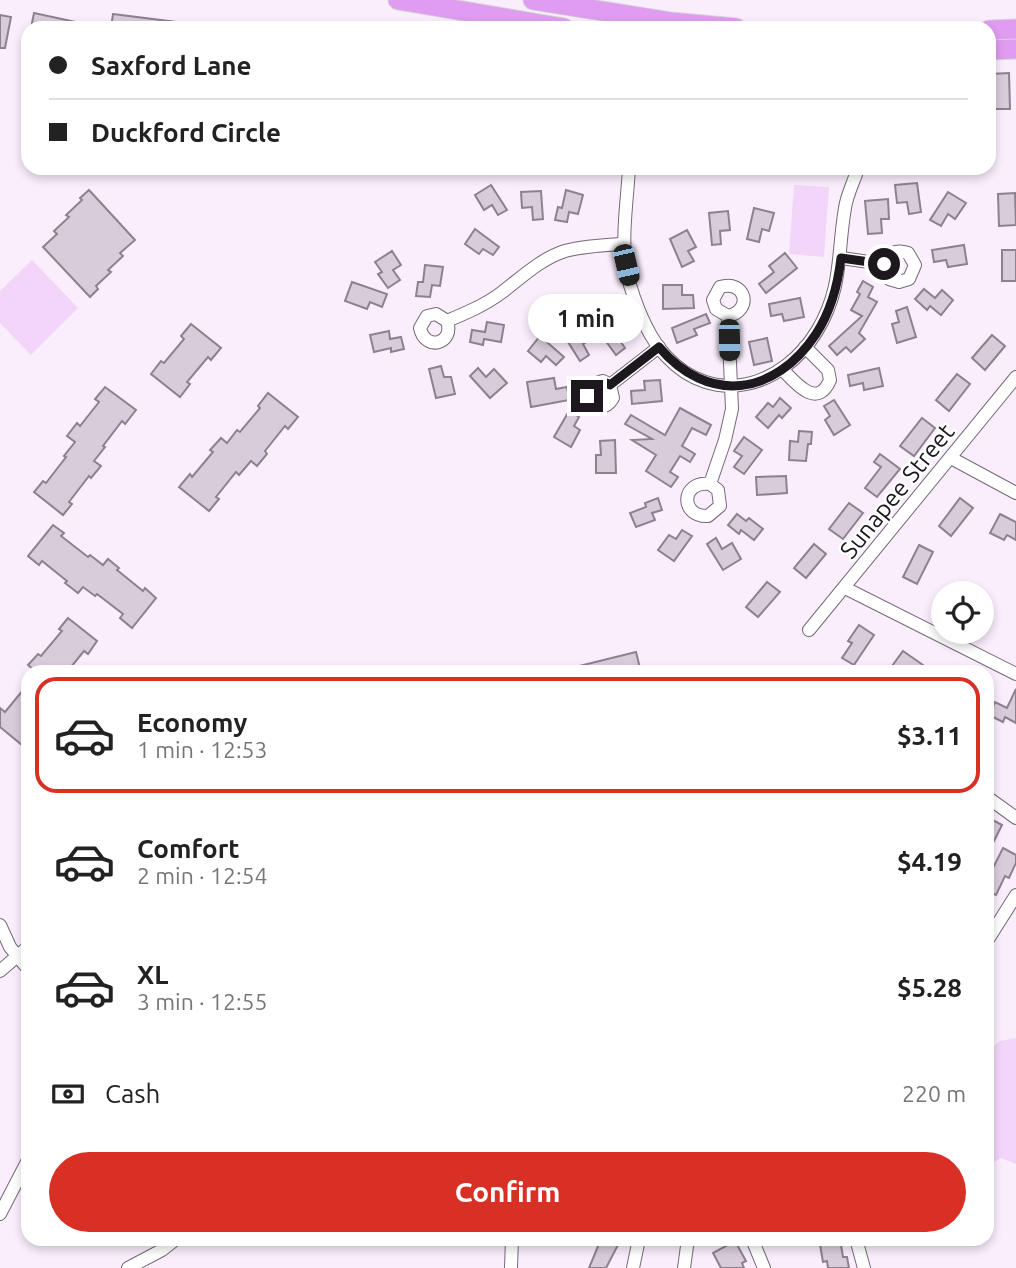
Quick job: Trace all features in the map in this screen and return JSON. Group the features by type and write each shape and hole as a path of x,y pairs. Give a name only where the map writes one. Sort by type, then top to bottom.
{"highway":[{"path":"398,0 522,21"},
{"path":"533,0 665,21"},
{"path":"996,30 1016,29"},
{"path":"996,49 1016,48"}],"street":[{"path":"629,175 624,244 630,285 659,347 677,367 687,373 730,388 758,382 782,369 816,334 830,306 838,278 846,199 855,175"},
{"path":"447,321 488,302 534,267 563,252 624,244"},
{"path":"841,258 884,264"},
{"path":"710,484 730,419 729,316"},
{"path":"610,385 659,347"},
{"path":"782,369 804,391 814,394 824,390 830,380 828,370 805,347"},
{"name":"Sunapee Street","path":"809,630 1016,377"},
{"path":"951,458 1016,493"},
{"path":"845,588 1016,674"},
{"path":"994,802 1016,818"},
{"path":"994,931 1016,895"},
{"path":"0,925 9,949 0,971"},
{"path":"0,1214 21,1174"},
{"path":"128,1268 167,1246"},
{"path":"511,1268 512,1246"},
{"path":"633,1268 638,1246"},
{"path":"684,1268 687,1246"},
{"path":"755,1246 764,1268"},
{"path":"858,1246 864,1268"}],"shaded area":[{"path":"794,185 829,187 824,257 789,254"},
{"path":"32,260 78,308 31,355 0,323 0,291"},
{"path":"1016,1038 1016,1164 1001,1158 994,1162 994,1046 1000,1041"}],"building":[{"path":"34,13 71,21 32,21"},
{"path":"113,14 168,21 112,21"},
{"path":"0,15 11,17 5,48 0,48"},
{"path":"1009,73 1010,109 996,109 996,74"},
{"path":"917,183 921,212 909,214 907,202 897,203 895,185"},
{"path":"491,185 507,210 498,215 492,205 484,210 475,195"},
{"path":"89,190 135,240 120,253 123,256 108,270 111,272 96,286 98,289 90,297 43,247 57,234 54,231 69,217 66,215"},
{"path":"566,190 583,195 578,214 569,212 567,222 555,220 558,207 562,208"},
{"path":"541,191 543,219 533,220 532,207 522,208 521,192"},
{"path":"948,192 966,203 955,219 948,214 941,226 930,220"},
{"path":"1015,193 1016,225 999,226 998,194"},
{"path":"888,199 889,219 881,219 882,233 868,234 865,201"},
{"path":"754,208 774,213 769,231 762,229 759,242 747,239"},
{"path":"728,211 730,230 720,231 721,244 712,245 709,213"},
{"path":"475,229 499,247 493,255 483,249 479,254 465,244"},
{"path":"687,230 696,247 688,251 694,261 682,267 670,239"},
{"path":"964,245 967,264 948,267 946,260 934,262 932,250"},
{"path":"1002,250 1016,250 1016,281 1002,281"},
{"path":"392,251 401,265 393,270 400,280 388,288 378,274 382,272 375,262"},
{"path":"785,253 797,268 766,293 759,284 774,272 769,266"},
{"path":"425,265 443,267 440,286 432,285 430,297 416,296 418,282 423,282"},
{"path":"863,281 873,287 868,297 877,302 859,333 865,339 851,352 846,347 837,355 829,346 862,316 851,310 860,294 857,292"},
{"path":"352,282 387,294 382,307 370,302 367,309 345,301"},
{"path":"663,285 682,285 682,295 693,295 694,308 663,309"},
{"path":"924,289 935,298 942,290 953,300 941,315 930,306 927,310 915,299"},
{"path":"800,298 804,317 784,321 782,314 771,316 769,304"},
{"path":"907,307 916,337 897,343 892,324 899,322 896,311"},
{"path":"706,314 710,323 694,329 697,335 677,343 672,328"},
{"path":"613,317 625,333 618,338 625,348 616,355 597,329"},
{"path":"487,322 504,325 501,342 484,339 483,345 470,342 472,330 485,332"},
{"path":"191,324 221,348 211,360 208,357 187,382 190,384 180,397 151,374 184,339 181,336"},
{"path":"580,324 590,340 583,344 589,355 580,361 563,334"},
{"path":"389,331 390,339 401,337 404,349 391,352 391,348 374,352 370,335"},
{"path":"992,335 1005,346 985,370 972,358"},
{"path":"540,336 564,357 556,365 546,356 541,362 528,351"},
{"path":"767,338 772,361 754,365 749,342"},
{"path":"441,366 444,377 451,377 455,394 436,398 429,369"},
{"path":"478,368 486,377 494,369 507,383 490,398 470,376"},
{"path":"879,368 883,386 864,390 863,383 850,386 848,375"},
{"path":"957,374 970,384 949,411 936,400"},
{"path":"554,378 556,389 567,387 569,400 531,407 527,382"},
{"path":"660,380 662,401 632,404 631,391 645,390 644,381"},
{"path":"105,387 136,410 125,424 122,421 103,446 105,447 94,461 101,466 91,478 89,476 69,502 72,504 63,515 34,492 43,481 46,483 66,457 64,456 75,442 67,436 77,423 80,426 99,402 95,399"},
{"path":"268,393 298,417 288,429 285,426 257,466 251,461 239,475 236,472 216,497 219,499 209,511 179,487 190,474 192,477 221,438 227,443 237,430 240,432 260,408 258,406"},
{"path":"780,398 791,408 782,418 779,415 768,428 756,417 768,403 773,407"},
{"path":"834,400 850,425 834,435 825,420 830,416 824,406"},
{"path":"680,408 711,425 706,435 692,428 682,446 695,454 690,462 680,456 670,472 678,477 671,487 646,471 656,455 632,440 652,439 625,424 631,415 665,435"},
{"path":"569,411 579,417 574,426 580,430 571,447 554,437"},
{"path":"922,418 935,428 914,456 900,446"},
{"path":"799,431 812,432 806,461 789,460 790,441 798,442"},
{"path":"744,437 762,450 744,474 734,467 742,456 734,451"},
{"path":"615,440 616,473 596,473 596,455 601,455 600,441"},
{"path":"880,454 900,469 877,497 865,488 881,467 874,462"},
{"path":"786,476 787,493 757,495 756,477"},
{"path":"658,498 662,510 652,513 655,520 636,527 630,513 646,507 645,503"},
{"path":"960,498 973,508 951,536 939,526"},
{"path":"849,503 863,513 843,539 829,529"},
{"path":"737,514 746,521 749,518 763,529 754,540 741,530 739,534 728,525"},
{"path":"1000,514 1016,522 1016,540 1007,535 1004,540 990,533"},
{"path":"53,525 64,533 61,536 88,557 90,555 103,565 108,559 119,568 117,570 156,598 132,628 120,618 123,614 97,594 95,596 83,587 78,593 42,561 39,565 28,556"},
{"path":"682,530 692,536 674,561 658,550 669,535 676,539"},
{"path":"716,538 722,549 732,543 741,559 723,570 707,544"},
{"path":"814,544 826,554 806,578 794,568"},
{"path":"919,545 933,552 917,584 903,577"},
{"path":"767,582 780,592 758,617 746,607"},
{"path":"68,618 97,641 88,654 84,651 73,665 28,665 38,654 41,656 62,631 59,629"},
{"path":"859,625 874,635 854,665 842,658 852,643 848,641"},
{"path":"903,651 923,665 893,665"},
{"path":"636,652 639,665 583,665"},
{"path":"1016,689 1016,723 1005,717 1003,722 994,718 995,702 1007,708"},
{"path":"21,693 21,744 0,727 0,708 5,712"},
{"path":"994,821 1002,825 994,841"},
{"path":"1003,848 1016,855 1016,863 1009,878 1005,876 996,895 994,894 994,866"},
{"path":"598,1246 617,1246 606,1268 589,1268"},
{"path":"726,1246 738,1246 746,1261 742,1263 744,1268 721,1268 713,1253"},
{"path":"820,1246 841,1246 849,1268 828,1268 827,1261 823,1262"}],"route":[{"path":"587,396 588,388 594,382 603,381 610,385 659,347 677,367 708,382 730,388 766,379 793,360 816,334 835,292 841,258 884,264"}]}
